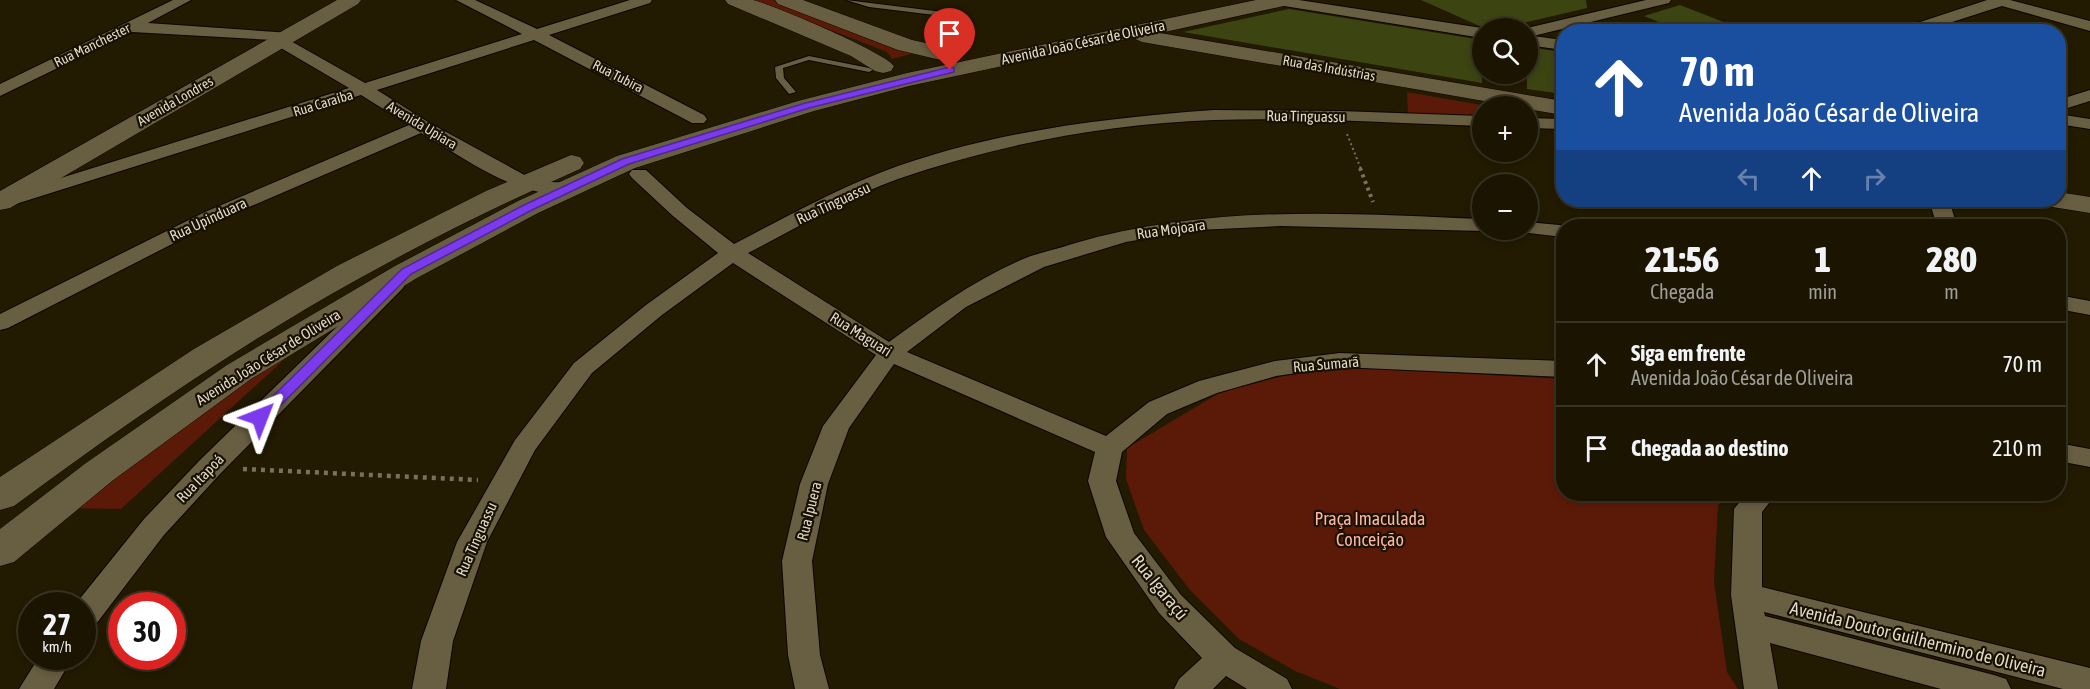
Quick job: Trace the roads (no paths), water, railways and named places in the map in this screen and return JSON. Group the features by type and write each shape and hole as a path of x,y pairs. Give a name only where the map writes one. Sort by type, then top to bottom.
{"main road":[{"name":"Avenida Londres","path":"0,202 351,0"},
{"path":"735,0 859,51 876,68"},
{"path":"785,0 906,45 945,54"},
{"name":"Avenida João César de Oliveira","path":"0,551 99,472 239,372 406,272 572,186 626,162 806,106 1218,0"},
{"name":"Avenida João César de Oliveira","path":"0,496 197,362 360,266 524,183 608,148 698,119 876,68 1070,29 1123,33 1281,1"},
{"name":"Rua das Indústrias","path":"1097,31 1472,101"},
{"name":"Rua das Indústrias","path":"1123,33 1556,107"},
{"path":"1538,114 1556,117"},
{"path":"2066,202 2090,206"}],"street":[{"name":"Rua Manchester","path":"0,91 184,0"},
{"name":"Rua Tubira","path":"463,0 537,35 698,119"},
{"name":"Rua Caraíba","path":"0,202 365,90 645,0"},
{"path":"1564,24 1664,0"},
{"path":"1281,1 1472,31"},
{"path":"1928,24 1997,1 2090,26"},
{"path":"1538,30 1556,26"},
{"name":"Avenida Upiara","path":"129,27 282,39 422,126 524,183 549,188 572,186"},
{"path":"1538,42 1556,44"},
{"path":"2066,103 2090,95"},
{"name":"Rua Tinguassu","path":"429,689 437,641 472,542 502,482 524,446 583,368 654,310 732,253 815,210 889,176 960,154 1041,135 1179,117 1340,116 1472,122"},
{"path":"2066,120 2090,124"},
{"path":"1538,123 1556,124"},
{"name":"Rua Upinduara","path":"0,323 212,216 422,126"},
{"name":"Rua Maguari","path":"639,174 680,212 732,253 890,353 1109,448"},
{"name":"Rua Mojoara","path":"890,353 958,302 1036,262 1123,236 1198,224 1281,220 1472,225"},
{"path":"1538,229 1556,230"},
{"name":"Rua Itapoá","path":"96,601 154,527 210,467 406,272"},
{"path":"2066,304 2090,308"},
{"name":"Rua Ipuera","path":"812,689 804,655 797,561 814,484 836,426 890,353"},
{"name":"Rua Sumarã","path":"1109,448 1158,408 1208,387 1275,369 1340,360 1556,369"},
{"name":"Rua Igaraçú","path":"1109,448 1102,481 1121,537 1170,604 1223,658 1275,689"},
{"path":"2066,454 2090,458"},
{"path":"1755,501 1748,509 1748,610 1761,689"},
{"name":"Avenida Doutor Guilhermino de Oliveira","path":"1748,610 2090,682"},
{"name":"Avenida Doutor Guilhermino de Oliveira","path":"1748,610 1994,689"},
{"path":"1191,689 1223,658"},
{"path":"36,689 48,670"}],"lane":[{"path":"850,0 869,5 951,15"}],"park label":[{"name":"Praça Imaculada Conceição","path":"1370,528"}]}
